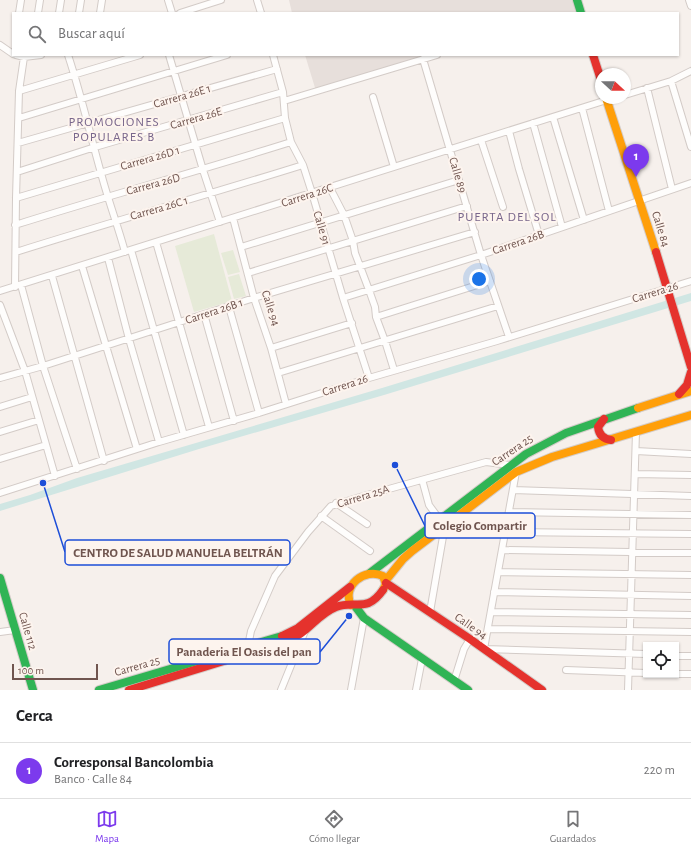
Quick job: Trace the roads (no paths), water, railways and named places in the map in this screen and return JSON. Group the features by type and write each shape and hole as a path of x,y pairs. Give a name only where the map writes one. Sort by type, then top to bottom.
{"main road":[{"path":"577,0 580,12"},
{"path":"593,56 597,68"},
{"name":"Calle 84","path":"611,104 691,367"},
{"path":"680,394 687,385 691,372"},
{"name":"Carrera 25","path":"386,582 403,559 442,522 510,465 526,454 566,433 606,418 691,391"},
{"name":"Carrera 25","path":"370,573 516,472 552,457 691,415"},
{"path":"606,418 600,424 600,434 607,440 614,439"},
{"path":"353,605 364,605 375,600 383,590 386,582 384,576 379,573 370,573 361,577 353,585 347,595 348,600 364,618 468,690"},
{"name":"Calle 112","path":"0,578 33,690"},
{"name":"Calle 94","path":"386,582 542,690"},
{"name":"Carrera 25","path":"99,690 284,636 298,628 353,585"},
{"name":"Carrera 25","path":"129,690 280,645 305,631 334,608 353,605"}],"street":[{"path":"19,12 21,0"},
{"path":"38,12 40,0"},
{"path":"60,12 61,0"},
{"path":"79,12 81,0"},
{"path":"100,12 102,0"},
{"path":"168,0 172,12"},
{"path":"183,12 221,0"},
{"path":"257,0 261,12"},
{"path":"689,0 691,6"},
{"path":"0,45 12,53"},
{"path":"20,56 33,56"},
{"path":"68,56 82,98 107,196 116,220 125,252"},
{"path":"19,91 137,56"},
{"path":"170,56 210,194 220,222"},
{"path":"19,118 224,56"},
{"name":"Calle 91","path":"273,56 283,92 285,118 291,142 303,165 369,378"},
{"path":"284,101 434,56"},
{"path":"24,57 19,91 15,225 18,286 77,469"},
{"name":"Calle 89","path":"423,59 451,149 481,255 509,337"},
{"name":"Carrera 26E 1","path":"18,143 278,69"},
{"path":"631,93 672,81 691,71"},
{"path":"672,81 691,146"},
{"path":"647,88 672,189"},
{"name":"Carrera 26E","path":"17,172 283,92"},
{"path":"373,98 394,167"},
{"name":"Carrera 26C","path":"0,291 52,276 595,104"},
{"path":"582,108 609,211"},
{"path":"553,117 584,220"},
{"name":"Carrera 26D 1","path":"16,198 285,118"},
{"path":"533,123 562,227"},
{"path":"509,131 539,235"},
{"path":"481,140 503,207"},
{"name":"Carrera 26D","path":"15,225 107,196 203,170 291,142"},
{"name":"Carrera 26C 1","path":"16,252 116,220 210,194 303,165"},
{"path":"241,247 460,180"},
{"name":"Carrera 26B","path":"343,298 481,255 691,183"},
{"path":"330,188 344,215 394,370"},
{"path":"248,272 467,206"},
{"name":"Calle 94","path":"233,218 254,298 271,348 286,404"},
{"name":"Carrera 26B 1","path":"0,378 43,366 254,298 475,232"},
{"path":"156,242 209,427"},
{"path":"131,250 184,435"},
{"path":"108,258 159,442"},
{"path":"82,266 137,449"},
{"path":"52,276 104,461"},
{"path":"376,317 490,281"},
{"name":"Carrera 26","path":"0,493 104,461 159,442 234,421 394,370 509,337 691,281"},
{"path":"0,305 25,371 55,476"},
{"path":"278,373 498,306"},
{"path":"229,307 259,413"},
{"path":"204,314 234,421"},
{"path":"271,348 352,323"},
{"path":"0,406 32,397"},
{"path":"0,432 39,420"},
{"path":"628,690 636,432"},
{"path":"0,459 46,445"},
{"path":"636,451 691,454"},
{"name":"Carrera 25A","path":"248,646 251,631 275,576 321,516 331,506 336,503 486,462 510,465"},
{"path":"516,472 484,649 643,654"},
{"path":"635,474 691,475"},
{"path":"423,483 429,505 442,522 430,612"},
{"path":"513,490 691,496"},
{"path":"336,503 367,524"},
{"path":"509,512 691,515"},
{"path":"321,516 370,551"},
{"path":"505,532 691,534"},
{"path":"502,550 691,554"},
{"path":"498,572 691,575"},
{"path":"494,592 691,596"},
{"path":"491,612 691,615"},
{"path":"351,690 364,618"},
{"path":"488,629 691,632"},
{"path":"0,632 15,630"},
{"path":"281,690 305,631"},
{"path":"454,681 464,649 470,639"},
{"path":"679,656 691,656"},
{"path":"416,690 422,659"},
{"path":"566,670 643,673"},
{"path":"679,674 691,674"}],"place":[{"name":"Corresponsal Bancolombia","path":"636,177"},
{"name":"Colegio Compartir","path":"395,465"},
{"name":"CENTRO DE SALUD MANUELA BELTRÁN","path":"43,483"},
{"name":"Panaderia El Oasis del pan","path":"349,616"}],"district":[{"name":"PROMOCIONES POPULARES B","path":"114,128"},
{"name":"PUERTA DEL SOL","path":"507,216"}]}
